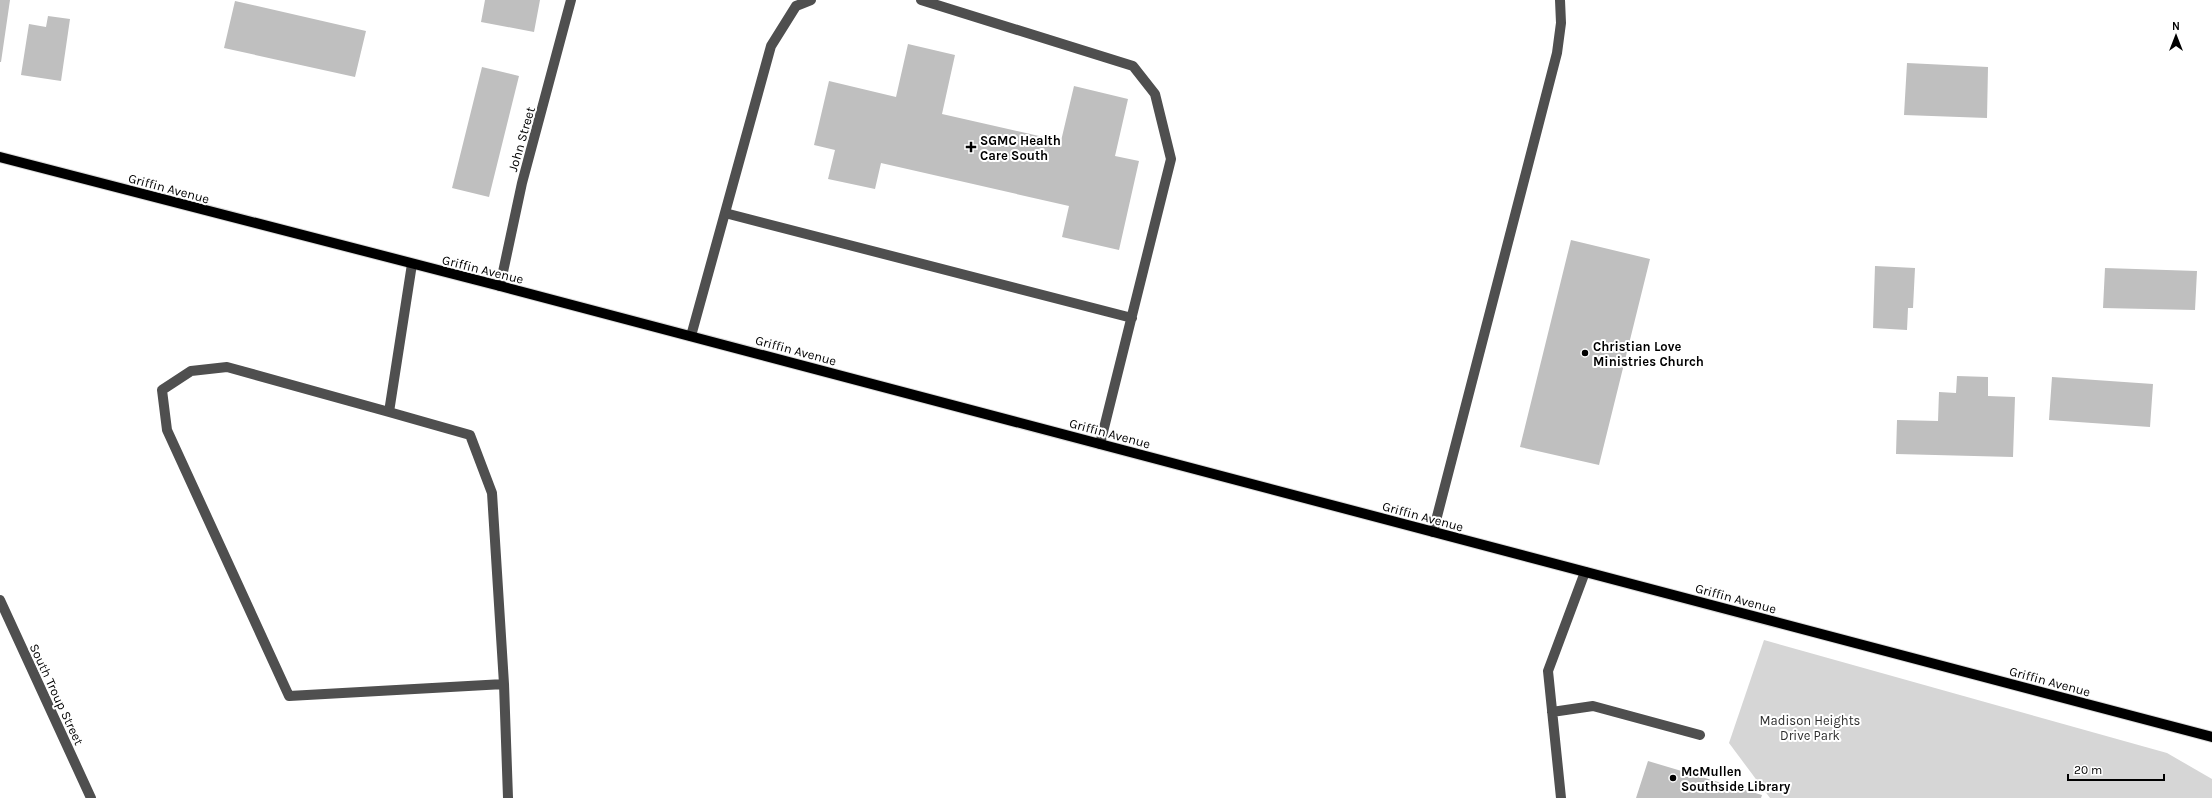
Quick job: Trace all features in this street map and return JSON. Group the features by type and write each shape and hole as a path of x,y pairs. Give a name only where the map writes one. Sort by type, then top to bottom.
{"main road":[{"name":"Griffin Avenue","path":"0,158 500,286 2212,737"}],"street":[{"name":"John Street","path":"500,286 522,183 571,0"},
{"path":"691,336 771,46 796,6 811,0"},
{"path":"921,0 1133,66 1155,94 1172,159 1100,444"},
{"path":"1433,532 1557,53 1561,23 1560,0"},
{"path":"725,213 1132,318"},
{"path":"390,412 412,264"},
{"path":"504,684 289,696 167,430 162,390 191,371 227,367 470,435 492,493 504,684 508,798"},
{"path":"1561,798 1548,671 1585,572"},
{"name":"South Troup Street","path":"0,600 91,798"},
{"path":"1552,712 1593,706 1700,734"}],"green space":[{"name":"Madison Heights Drive Park","path":"1764,640 2167,753 2212,779 2212,798 1770,798 1729,743"}],"building":[{"path":"0,0 10,0 1,62 0,62"},
{"path":"485,0 540,0 534,32 481,22"},
{"path":"235,1 366,31 355,77 224,48"},
{"path":"48,16 70,19 61,81 21,75 29,24 46,27"},
{"name":"SGMC Health Care South","path":"908,44 955,55 942,114 1061,141 1074,86 1128,99 1115,156 1139,161 1119,250 1062,237 1069,206 881,163 875,189 828,179 835,150 814,145 829,81 896,97"},
{"path":"1907,63 1988,67 1987,118 1904,115"},
{"path":"482,67 519,76 489,197 452,188"},
{"name":"Christian Love Ministries Church","path":"1571,240 1650,259 1599,465 1520,447"},
{"path":"1875,266 1915,268 1913,308 1908,308 1907,330 1873,328"},
{"path":"2105,268 2197,271 2195,310 2103,308"},
{"path":"1957,376 1988,377 1988,396 2015,397 2013,457 1896,454 1897,420 1938,421 1939,392 1956,393"},
{"path":"2052,377 2153,384 2150,427 2049,420"},
{"name":"McMullen Southside Library","path":"1648,761 1762,795 1761,798 1636,798"}],"place":[{"name":"SGMC Health Care South","path":"971,147"},
{"name":"Christian Love Ministries Church","path":"1585,353"},
{"name":"McMullen Southside Library","path":"1673,778"}]}
